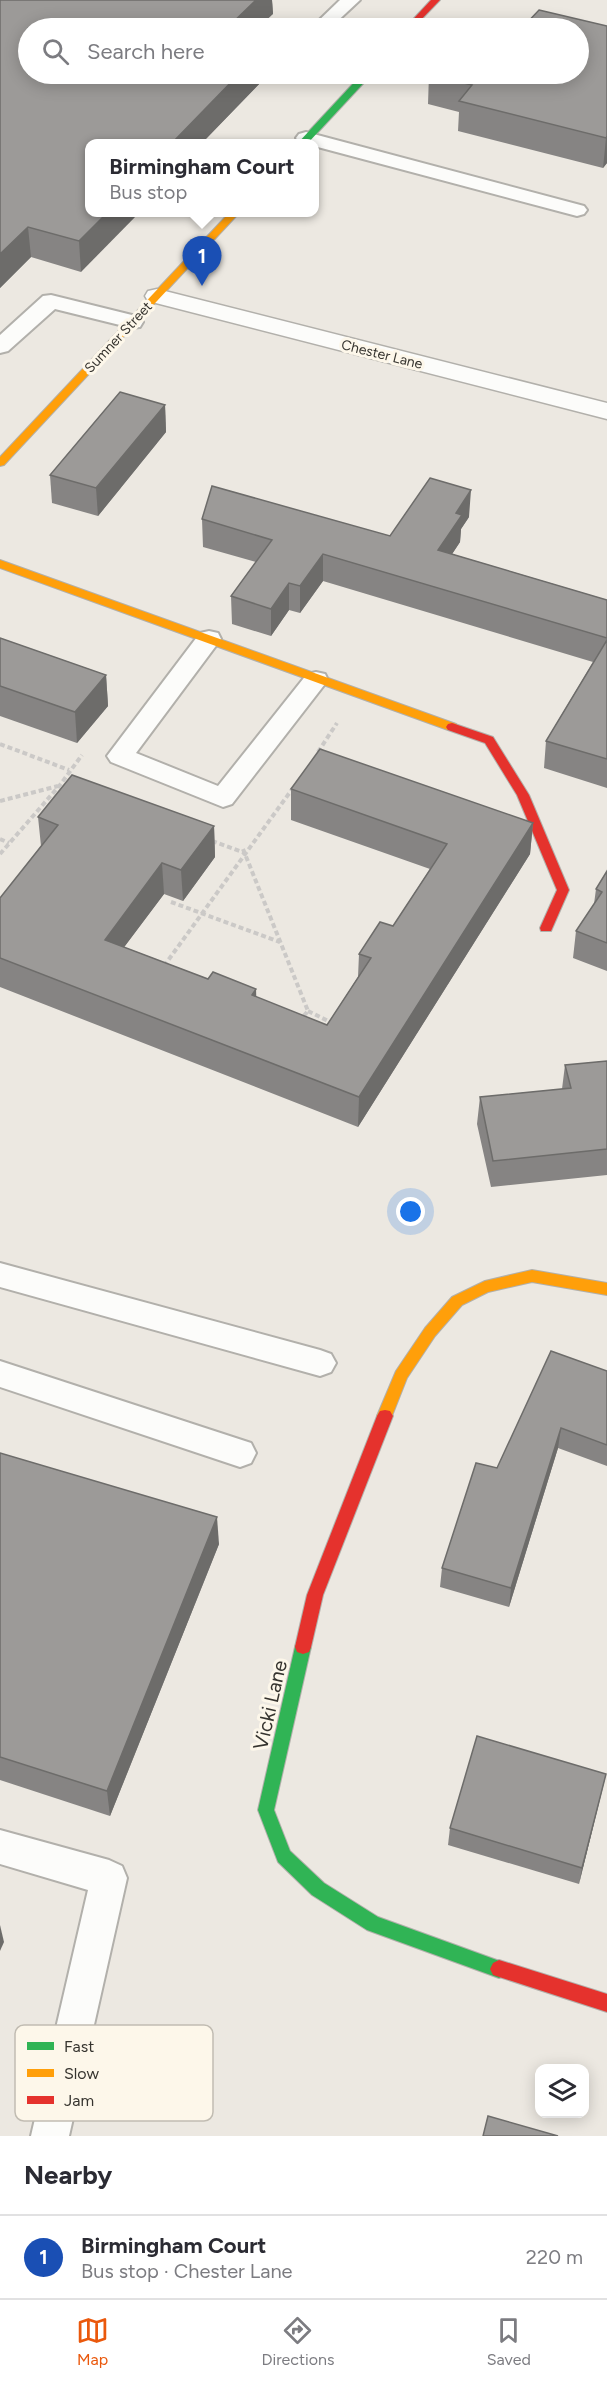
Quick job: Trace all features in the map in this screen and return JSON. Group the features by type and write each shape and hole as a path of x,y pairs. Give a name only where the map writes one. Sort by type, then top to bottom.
{"street":[{"path":"419,18 436,0"},
{"path":"305,139 357,84"},
{"name":"Sumner Street","path":"0,463 232,217"},
{"name":"Chester Lane","path":"157,296 607,411"},
{"path":"0,564 129,609 316,680 489,740 523,795 563,890 546,928"},
{"name":"Vicki Lane","path":"607,1289 532,1276 485,1287 457,1301 430,1332 401,1375 315,1595 266,1810 284,1856 318,1889 373,1924 515,1975 607,2003"}],"lane":[{"path":"331,18 351,0"},
{"path":"319,145 577,210"},
{"path":"0,346 51,301 132,322"},
{"path":"209,639 120,756 223,798 316,680"},
{"path":"0,1275 320,1363"},
{"path":"0,1374 240,1452"},
{"path":"0,1847 109,1878 75,2025"},
{"path":"50,2136 53,2121"}],"path":[{"path":"313,760 337,722"},
{"path":"0,744 69,770"},
{"path":"0,801 60,785 70,789"},
{"path":"0,854 60,785"},
{"path":"162,968 203,914 244,851 294,786"},
{"path":"201,837 244,851"},
{"path":"0,839 9,843"},
{"path":"244,851 308,1011 336,1026"},
{"path":"171,902 280,942"},
{"path":"301,1020 308,1011"}],"building":[{"path":"0,0 256,0 237,18 18,18 18,84 229,84 176,139 85,139 85,217 103,217 79,241 28,227 0,254"},
{"path":"539,10 573,18 531,18"},
{"path":"589,22 607,26 606,138 459,101 472,85 468,84 589,84"},
{"path":"120,392 165,405 96,488 50,475"},
{"path":"430,478 471,490 456,513 462,515 438,550 607,600 607,638 323,554 300,586 289,583 271,609 231,596 272,540 202,519 212,486 390,536"},
{"path":"0,638 106,675 75,712 0,686"},
{"path":"607,640 607,759 546,741"},
{"path":"320,749 533,823 359,1097 0,958 0,898 58,825 38,817 72,775 214,826 181,870 162,863 105,940 208,979 213,972 256,989 252,995 327,1025 371,958 359,954 380,922 393,926 447,844 291,789"},
{"path":"607,871 607,943 576,931 602,892 596,889"},
{"path":"607,1061 607,1149 493,1161 480,1097 571,1088 565,1065"},
{"path":"551,1351 607,1371 607,1445 561,1428 511,1588 442,1568 476,1463 497,1468"},
{"path":"0,1453 217,1517 107,1791 0,1757"},
{"path":"477,1736 606,1774 582,1868 450,1828"},
{"path":"488,2116 558,2136 483,2136"}],"traffic: fast":[{"path":"306,139 358,84"},
{"path":"303,1647 266,1810 284,1856 318,1889 373,1924 499,1969"}],"traffic: slow":[{"path":"0,463 231,217"},
{"path":"0,564 452,727"},
{"path":"385,1416 401,1375 430,1332 457,1301 485,1287 532,1276 607,1289"}],"traffic: jam":[{"path":"419,18 436,0"},
{"path":"452,727 489,740 523,795 563,890 546,928"},
{"path":"303,1647 315,1595 385,1416"},
{"path":"499,1969 607,2003"}],"place":[{"name":"Birmingham Court","path":"202,286"}]}
